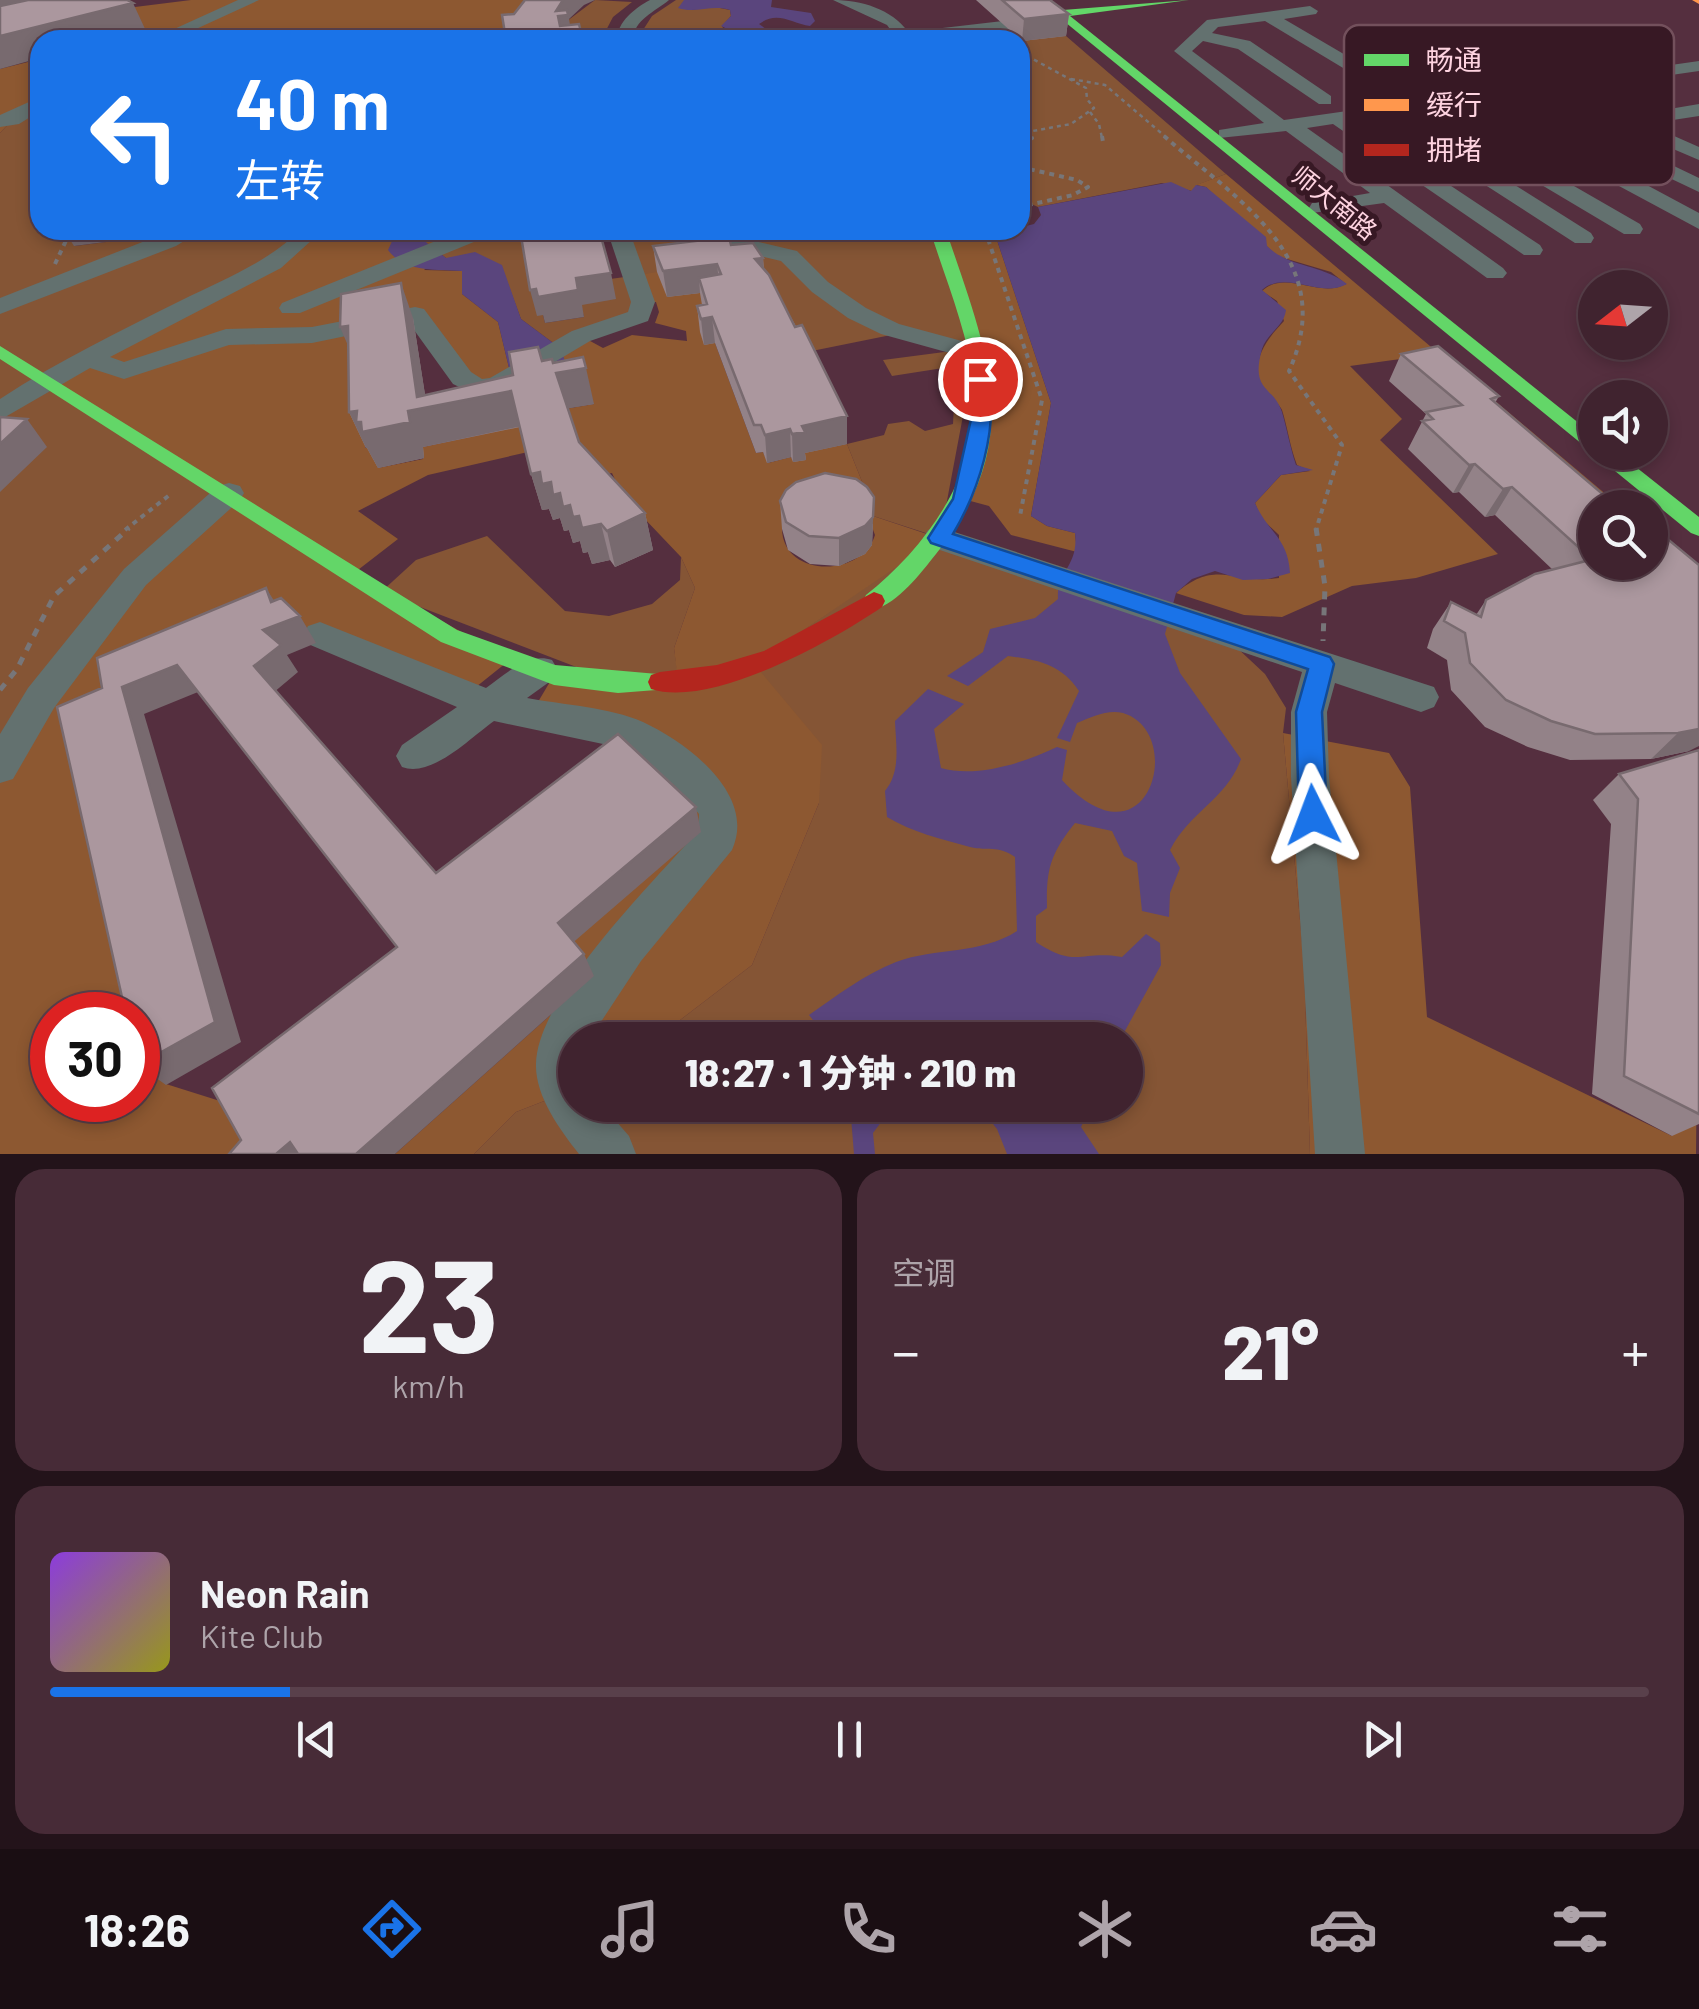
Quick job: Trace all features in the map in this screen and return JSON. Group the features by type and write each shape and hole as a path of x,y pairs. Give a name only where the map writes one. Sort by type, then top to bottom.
{"main road":[{"path":"1062,8 1184,0"},
{"name":"师大南路","path":"1062,8 1578,409"},
{"name":"师大南路","path":"1062,8 1578,432"},
{"path":"0,351 230,492 450,636 540,670 618,683 679,682 754,664 837,628 891,589 939,538 963,499 984,406 975,352 941,240"},
{"path":"1626,470 1699,528"},
{"path":"1658,470 1699,502"}],"street":[{"path":"181,30 251,0"},
{"path":"626,30 641,12 661,0"},
{"path":"841,0 893,22 1062,8"},
{"path":"951,30 1062,8"},
{"path":"1310,11 1213,24 1182,52 1258,110 1344,164"},
{"path":"1269,16 1342,60"},
{"path":"893,22 899,30"},
{"path":"1200,35 1252,50 1344,119"},
{"path":"1252,50 1312,42"},
{"path":"1280,69 1342,60"},
{"path":"1674,70 1699,66"},
{"path":"1674,75 1699,87"},
{"path":"1226,134 1285,126 1344,105"},
{"path":"4,125 30,110"},
{"path":"1258,110 1344,110"},
{"path":"1674,115 1699,110"},
{"path":"1674,116 1699,126"},
{"path":"1674,143 1699,154"},
{"path":"1674,170 1699,166"},
{"path":"1674,174 1699,186"},
{"path":"1373,185 1496,273"},
{"path":"1436,185 1532,250"},
{"path":"1499,185 1583,238"},
{"path":"1561,185 1632,229"},
{"path":"1629,185 1699,222"},
{"path":"1520,198 1569,190"},
{"path":"1320,208 1388,196"},
{"path":"1422,220 1474,211"},
{"path":"0,307 46,284 146,253 171,240"},
{"path":"0,411 45,380 251,274 302,240"},
{"path":"292,308 463,240"},
{"path":"388,270 462,378 478,388 497,385 581,336 639,316 643,302 621,240"},
{"path":"721,240 789,256 820,287 857,313 890,329 975,352"},
{"path":"87,358 124,370 226,337 312,334 416,314"},
{"path":"0,767 41,698 135,577 230,492"},
{"path":"939,538 1420,698"},
{"path":"320,635 490,704 632,734 688,774 720,809 718,837 571,1023 559,1062 574,1108 611,1154"},
{"path":"1322,664 1309,712 1310,777 1340,1154"},
{"path":"415,756 540,670"}],"path":[{"path":"1030,57 1086,88 1105,85"},
{"path":"1070,79 1105,85 1274,232 1289,254 1304,294 1308,322 1289,371 1302,395 1333,428 1342,445 1316,528 1325,586 1322,664"},
{"path":"1030,131 1071,124 1090,112 1094,108 1086,88"},
{"path":"1090,112 1099,124 1103,142"},
{"path":"1030,168 1077,180 1088,187 1073,195 1030,205"},
{"path":"46,284 66,240"},
{"path":"989,240 1042,400 1020,516"},
{"path":"0,690 14,677 34,627 54,596 197,473"}],"shaded area":[{"path":"191,0 552,0 519,30 114,30 119,9"},
{"path":"595,0 632,2 613,17 606,30 565,30 567,21"},
{"path":"676,0 684,0 692,10 710,6 730,10 731,16 722,26 724,30 643,30 652,16"},
{"path":"684,0 772,0 771,7 811,13 815,21 810,26 772,18 759,24 766,29 730,30 721,26 731,16 730,10 678,8"},
{"path":"1066,36 1226,174 1197,185 1192,191 1162,183 1038,207 1030,203 1030,38"},
{"path":"30,62 30,118 12,120 0,133 0,69"},
{"path":"30,118 30,240 77,240 75,246 122,240 309,240 229,493 0,767 0,133 12,120"},
{"path":"1226,174 1601,490 1584,490 1422,356 1350,366 1402,419 1380,440 1498,554 1416,578 1352,586 1282,617 1244,615 1176,593 1203,577 1215,575 1279,578 1279,535 1261,518 1255,503 1281,475 1310,471 1297,465 1282,410 1263,389 1258,376 1262,350 1284,321 1277,301 1262,291 1281,283 1325,288 1346,284 1331,272 1277,256 1206,187 1196,185"},
{"path":"1171,182 1191,191 1196,185 1206,187 1266,237 1267,246 1276,253 1347,284 1326,288 1282,282 1262,290 1286,310 1262,349 1261,381 1282,412 1296,465 1313,470 1281,475 1255,503 1286,551 1290,573 1243,580 1215,571 1192,579 1176,593 1165,634 1180,673 1241,759 1227,785 1178,836 1170,850 1180,868 1170,893 1169,917 1142,911 1137,863 1124,856 1112,831 1075,823 1060,843 1048,882 1047,908 1036,916 1036,942 1070,957 1122,957 1146,934 1160,943 1161,965 1130,1022 815,1022 809,1015 896,962 988,944 1017,931 1015,857 938,838 887,817 885,791 896,758 895,721 928,689 964,704 934,729 941,768 969,771 1000,767 1057,747 1067,750 1062,780 1092,805 1117,812 1136,805 1149,789 1155,767 1153,745 1142,725 1123,713 1106,713 1077,723 1070,742 1057,738 1079,691 1057,669 1008,656 968,686 947,676 983,652 990,629 1035,618 1058,599 1060,582 1074,553 1075,533 1047,526 1031,516 1051,403 997,240 1030,240 1030,225 1041,215 1038,207"},
{"path":"298,240 461,240 424,270 463,271 462,294 498,322 510,372 581,336 603,348 632,335 687,341 686,331 655,323 659,312 656,302 643,302 633,276 657,272 720,290 715,343 756,453 763,452 768,463 791,457 794,462 803,453 847,444 867,494 782,529 786,545 795,557 824,566 855,559 875,535 867,514 939,538 754,664 822,745 819,803 752,965 678,1022 558,1022 558,1096 516,1112 474,1154 395,1154 594,976 569,946 626,760 654,733 535,707 554,675 678,682 674,648 695,588 681,557 622,495 612,473 588,478 565,409 594,404 478,388 415,314 365,448 373,447 378,468 423,459 423,447 522,426 528,452 428,475 358,511 398,539 354,573 511,659 466,695 316,643 120,685 155,992 30,992 30,1122 160,1122 160,1032 166,1084 239,1107 265,1154 0,1154 0,767 41,698 229,493 45,380 251,274"},
{"path":"393,240 423,240 446,258 475,252 502,265 521,319 560,348 567,366 510,372 498,322 462,294 462,271 412,266 388,250"},
{"path":"461,240 524,240 545,323 584,317 581,305 610,279 632,276 623,240 941,240 975,352 940,538 1219,631 1265,674 1286,708 1283,733 1304,964 1310,1154 474,1154 516,1112 558,1096 558,1122 1143,1122 1143,1022 678,1022 752,965 819,803 754,664 938,537 867,514 867,494 847,444 884,435 888,424 909,421 925,431 953,424 956,366 892,376 883,360 952,351 891,335 797,354 770,301 657,272 639,316 560,348 521,319 501,265 446,258 437,251"},
{"path":"941,240 997,240 1051,403 1031,516 1047,526 1075,533 1077,552 1011,535 989,506 963,499 984,406"},
{"path":"487,536 565,611 609,616 652,604 680,580 681,557 695,588 674,648 679,682 618,683 381,592 416,560"},
{"path":"1283,733 1389,753 1410,787 1427,1017 1672,1136 1699,861 1696,1154 1310,1154 1304,964"},
{"path":"851,1122 881,1122 873,1133 875,1154 854,1154"},
{"path":"991,1122 1083,1122 1081,1127 1099,1154 1007,1154"}],"building":[{"path":"28,0 133,3 0,36 0,6"},
{"path":"525,0 563,0 556,11 567,10 568,15 558,16 560,26 579,24 580,30 504,30 502,15 514,14"},
{"path":"1002,0 1050,0 1069,14 1024,19"},
{"path":"522,240 602,240 611,273 576,278 578,290 538,297 536,289 530,290"},
{"path":"704,240 730,240 731,245 753,243 763,258 755,259 769,275 795,327 802,325 847,416 802,426 805,432 792,434 790,429 765,435 761,425 754,425 712,317 701,319 697,306 707,304 699,278 721,274 717,264 663,271 653,246"},
{"path":"401,283 417,397 513,375 509,352 538,347 542,361 552,359 553,363 583,357 586,368 556,373 579,442 645,513 607,531 601,524 582,528 570,505 563,507 560,493 553,495 551,482 542,484 540,472 531,474 511,391 408,411 410,422 362,432 361,422 356,422 357,411 349,412 348,326 340,327 341,294"},
{"path":"1438,346 1499,396 1491,399 1598,490 1578,490 1578,547 1512,487 1503,489 1475,464 1469,465 1422,421 1433,419 1426,412 1462,405 1401,354"},
{"path":"0,417 27,419 0,444"},
{"path":"825,473 856,479 874,497 873,517 865,526 839,538 809,536 786,522 780,501 796,482"},
{"path":"1668,539 1699,565 1699,729 1595,734 1551,721 1506,700 1470,663 1465,633 1444,621 1451,602 1481,617 1486,600 1535,574 1578,563 1578,580 1668,580"},
{"path":"266,588 271,602 281,598 300,616 263,630 281,645 254,666 436,873 618,734 696,807 558,923 584,954 356,1154 298,1154 290,1142 276,1154 229,1154 241,1140 212,1088 397,947 177,665 122,687 215,1022 160,1053 160,992 121,992 57,707 102,688 97,658"},
{"path":"1699,750 1699,1114 1624,1076 1638,799 1619,774"}],"traffic: fast":[{"path":"1043,0 1578,432"},
{"path":"1060,14 1184,0"},
{"path":"874,601 897,583 935,541 963,492 980,437 984,408 980,367 941,240"},
{"path":"0,351 449,636 554,675 618,683 660,682"},
{"path":"1626,470 1699,528"}],"traffic: jam":[{"path":"660,682 717,675 773,657 826,632 874,601"}],"route":[{"path":"980,379 984,406 963,499 939,538 1322,664 1309,712 1313,815"}]}
